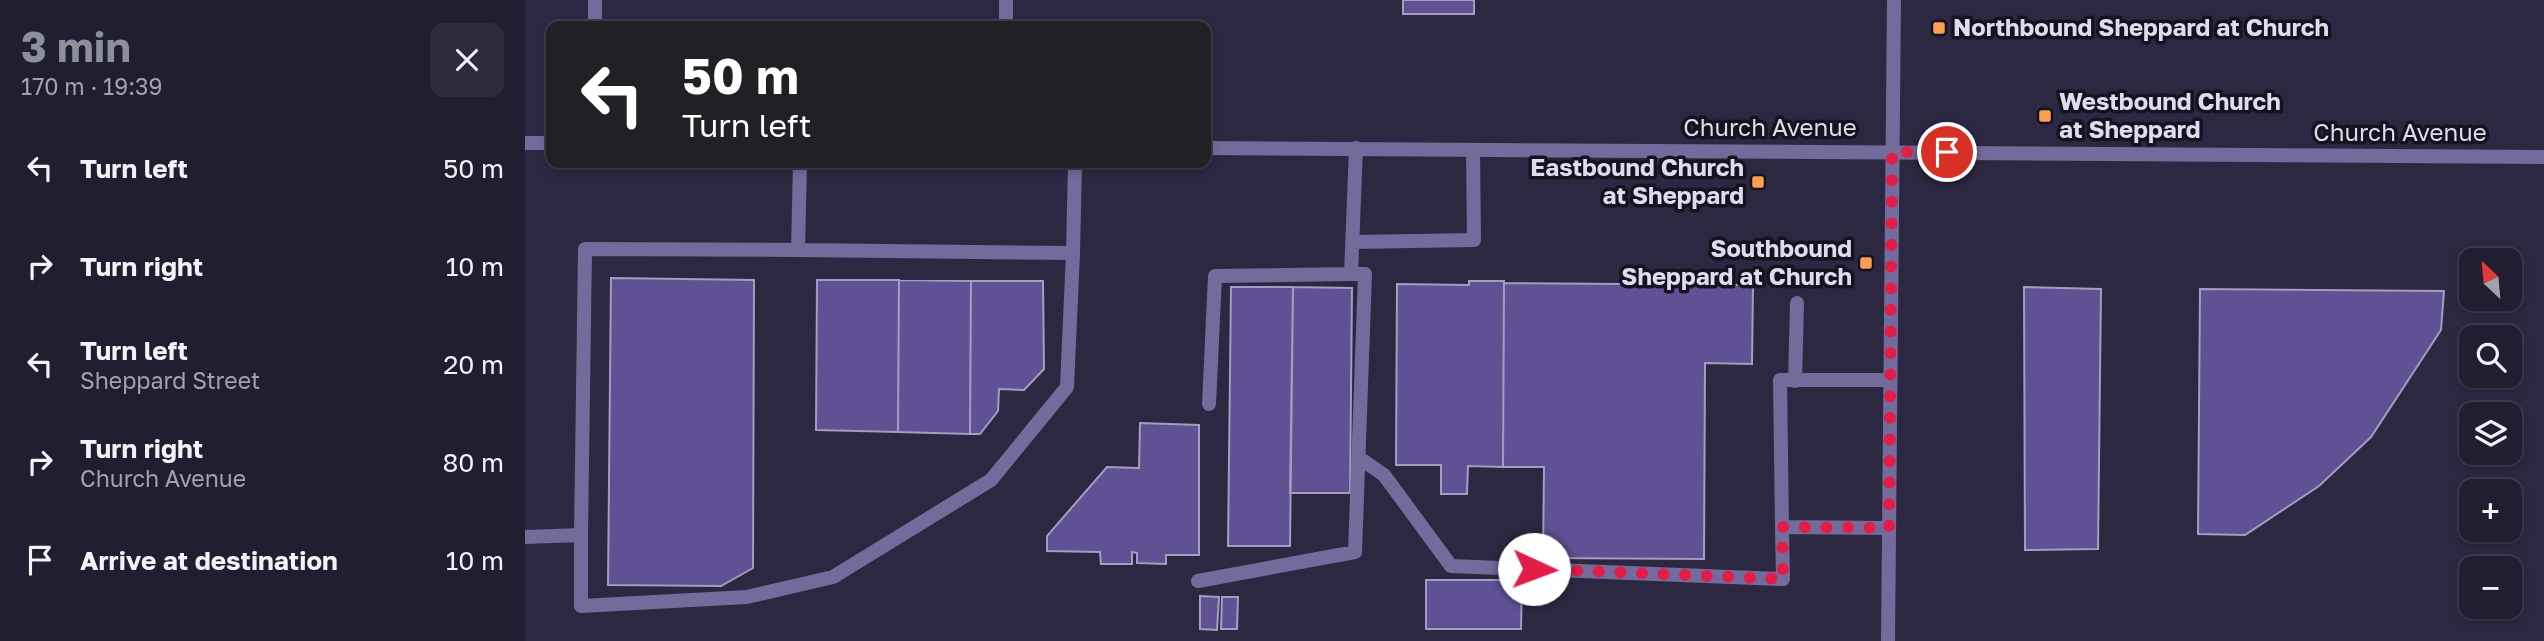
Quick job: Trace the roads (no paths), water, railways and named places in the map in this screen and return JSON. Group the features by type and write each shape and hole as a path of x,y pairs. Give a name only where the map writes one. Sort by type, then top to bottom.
{"street":[{"path":"595,0 595,21"},
{"path":"1006,0 1006,21"},
{"path":"1888,641 1894,0"},
{"path":"525,142 546,143"},
{"name":"Church Avenue","path":"1211,148 2544,157"},
{"path":"1351,274 1356,148"},
{"path":"1352,242 1474,240 1473,150"},
{"path":"798,250 800,168"},
{"path":"1073,253 585,249 581,606 747,597 833,577 991,481 1067,387 1073,253 1075,168"},
{"path":"1198,581 1355,552 1365,274 1215,275 1209,404"},
{"path":"1795,381 1797,303"},
{"path":"1358,457 1384,475 1451,566 1783,579 1780,380 1890,380"},
{"path":"1782,527 1889,528"},
{"path":"525,537 582,535"}],"place":[{"name":"Northbound Sheppard at Church","path":"1939,28"},
{"name":"Westbound Church at Sheppard","path":"2045,116"},
{"name":"Eastbound Church at Sheppard","path":"1758,182"},
{"name":"Southbound Sheppard at Church","path":"1866,263"}]}
